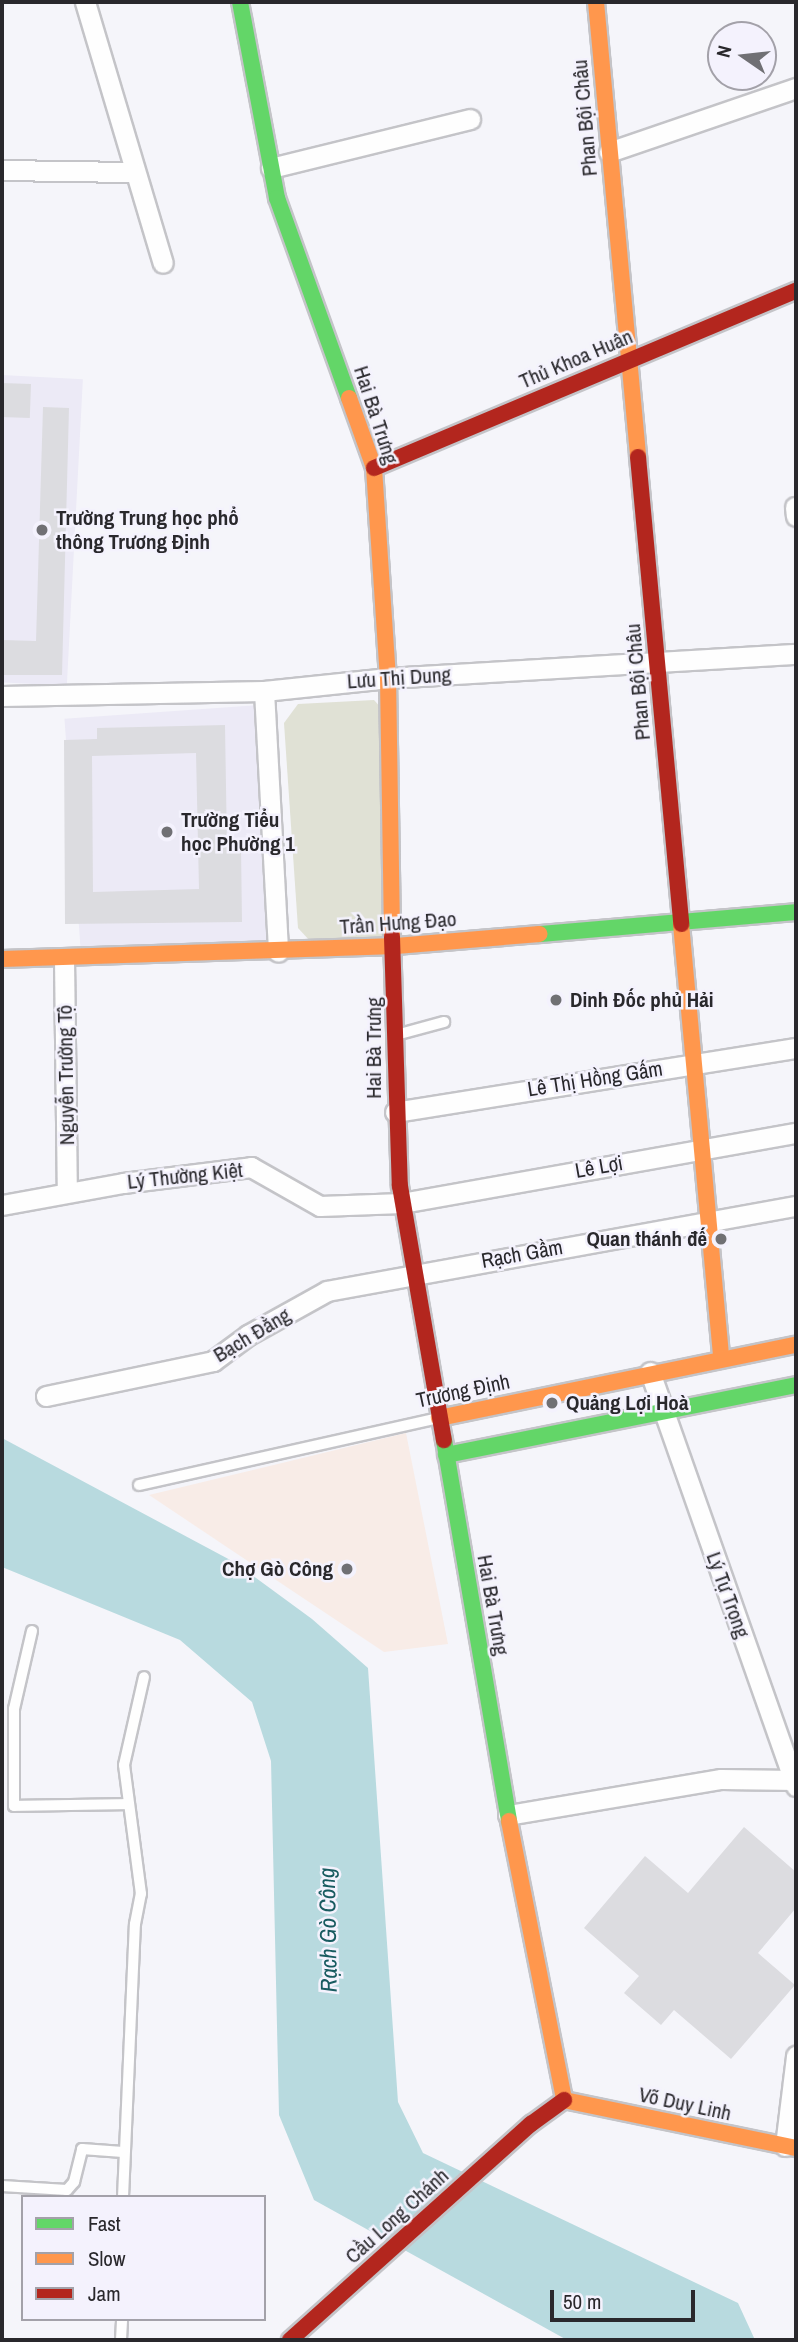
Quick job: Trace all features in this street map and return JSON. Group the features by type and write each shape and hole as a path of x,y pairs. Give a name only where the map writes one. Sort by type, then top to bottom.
{"street":[{"path":"85,2 163,263"},
{"name":"Hai Bà Trưng","path":"240,2 277,198 374,468 388,678 396,946 395,1112 402,1203 508,1815 565,2100"},
{"name":"Phan Bội Châu","path":"596,2 658,663 679,920 695,1063 706,1220 721,1359"},
{"path":"609,152 796,88"},
{"path":"271,168 470,119"},
{"path":"2,170 135,172"},
{"name":"Thủ Khoa Huân","path":"374,468 796,291"},
{"path":"796,507 796,516"},
{"name":"Lưu Thị Dung","path":"2,696 264,691 388,678 796,654"},
{"path":"264,691 278,952"},
{"name":"Trần Hưng Đạo","path":"2,959 278,952 396,946 796,912"},
{"name":"Nguyễn Trường Tộ","path":"64,958 67,1192"},
{"name":"Lê Thị Hồng Gấm","path":"395,1112 796,1048"},
{"name":"Lê Lợi","path":"402,1203 796,1133"},
{"name":"Lý Thường Kiệt","path":"2,1205 67,1192 251,1167 320,1206 402,1203"},
{"name":"Rạch Gầm","path":"414,1274 796,1206"},
{"name":"Bạch Đằng","path":"46,1396 213,1361 248,1335 327,1292 414,1274"},
{"name":"Trương Định","path":"439,1418 650,1372 796,1345"},
{"name":"Lý Tự Trọng","path":"508,1815 721,1779 795,1782 650,1372"},
{"path":"446,1455 796,1385"},
{"path":"791,2147 796,2056"},
{"name":"Cầu Long Chánh","path":"290,2340 531,2123 565,2100"},
{"name":"Võ Duy Linh","path":"565,2100 791,2147"}],"lane":[{"path":"395,1035 444,1022"},
{"name":"Trương Định","path":"139,1485 439,1418"},
{"path":"32,1631 14,1709 14,1806 127,1804"},
{"path":"123,2195 135,1924 141,1894 127,1804 124,1765 144,1677"},
{"path":"2,2186 67,2190 74,2182 82,2149 123,2152"},
{"path":"121,2340 122,2321"}],"shaded area":[{"name":"Trường Trung học phổ thông Trương Định","path":"2,375 83,379 67,686 2,682"},
{"path":"374,700 391,719 382,939 310,941 298,928 284,723 298,704"},
{"name":"Trường Tiểu học Phường 1","path":"261,705 277,940 81,954 64,719"},
{"name":"Chợ Gò Công","path":"406,1433 448,1644 384,1652 149,1495"}],"water":[{"name":"Rạch Gò Công","path":"2,1438 234,1562 312,1619 368,1668 398,2102 423,2153 738,2303 755,2340 567,2340 314,2200 279,2115 271,1761 252,1702 180,1640 2,1567"}],"building":[{"path":"2,383 31,384 30,418 2,417"},
{"path":"43,407 69,408 62,675 2,675 2,640 36,641"},
{"path":"225,725 227,847 241,847 242,922 65,924 64,740 97,739 97,728","holes":["196,753 199,889 93,892 92,756"]},
{"path":"744,1827 796,1872 796,1908 758,1953 795,1985 731,2059 674,2010 661,2025 624,1993 639,1976 584,1928 645,1856 688,1893"}],"traffic: fast":[{"path":"240,2 277,198 349,398"},
{"path":"540,934 796,912"},
{"path":"446,1455 796,1385"},
{"path":"444,1440 509,1821"}],"traffic: slow":[{"path":"596,2 638,457"},
{"path":"349,398 374,468 388,678 392,937"},
{"path":"681,924 721,1359"},
{"path":"2,959 396,946 540,934"},
{"path":"439,1418 796,1345"},
{"path":"509,1821 564,2100"},
{"path":"564,2100 796,2148"}],"traffic: jam":[{"path":"374,468 796,291"},
{"path":"638,457 681,924"},
{"path":"392,937 400,1186 444,1440"},
{"path":"290,2340 531,2124 564,2100"}],"place":[{"name":"Trường Trung học phổ thông Trương Định","path":"42,530"},
{"name":"Trường Tiểu học Phường 1","path":"167,832"},
{"name":"Dinh Đốc phủ Hải","path":"556,1000"},
{"name":"Quan thánh đế","path":"721,1239"},
{"name":"Quảng Lợi Hoà","path":"552,1403"},
{"name":"Chợ Gò Công","path":"347,1569"}]}
